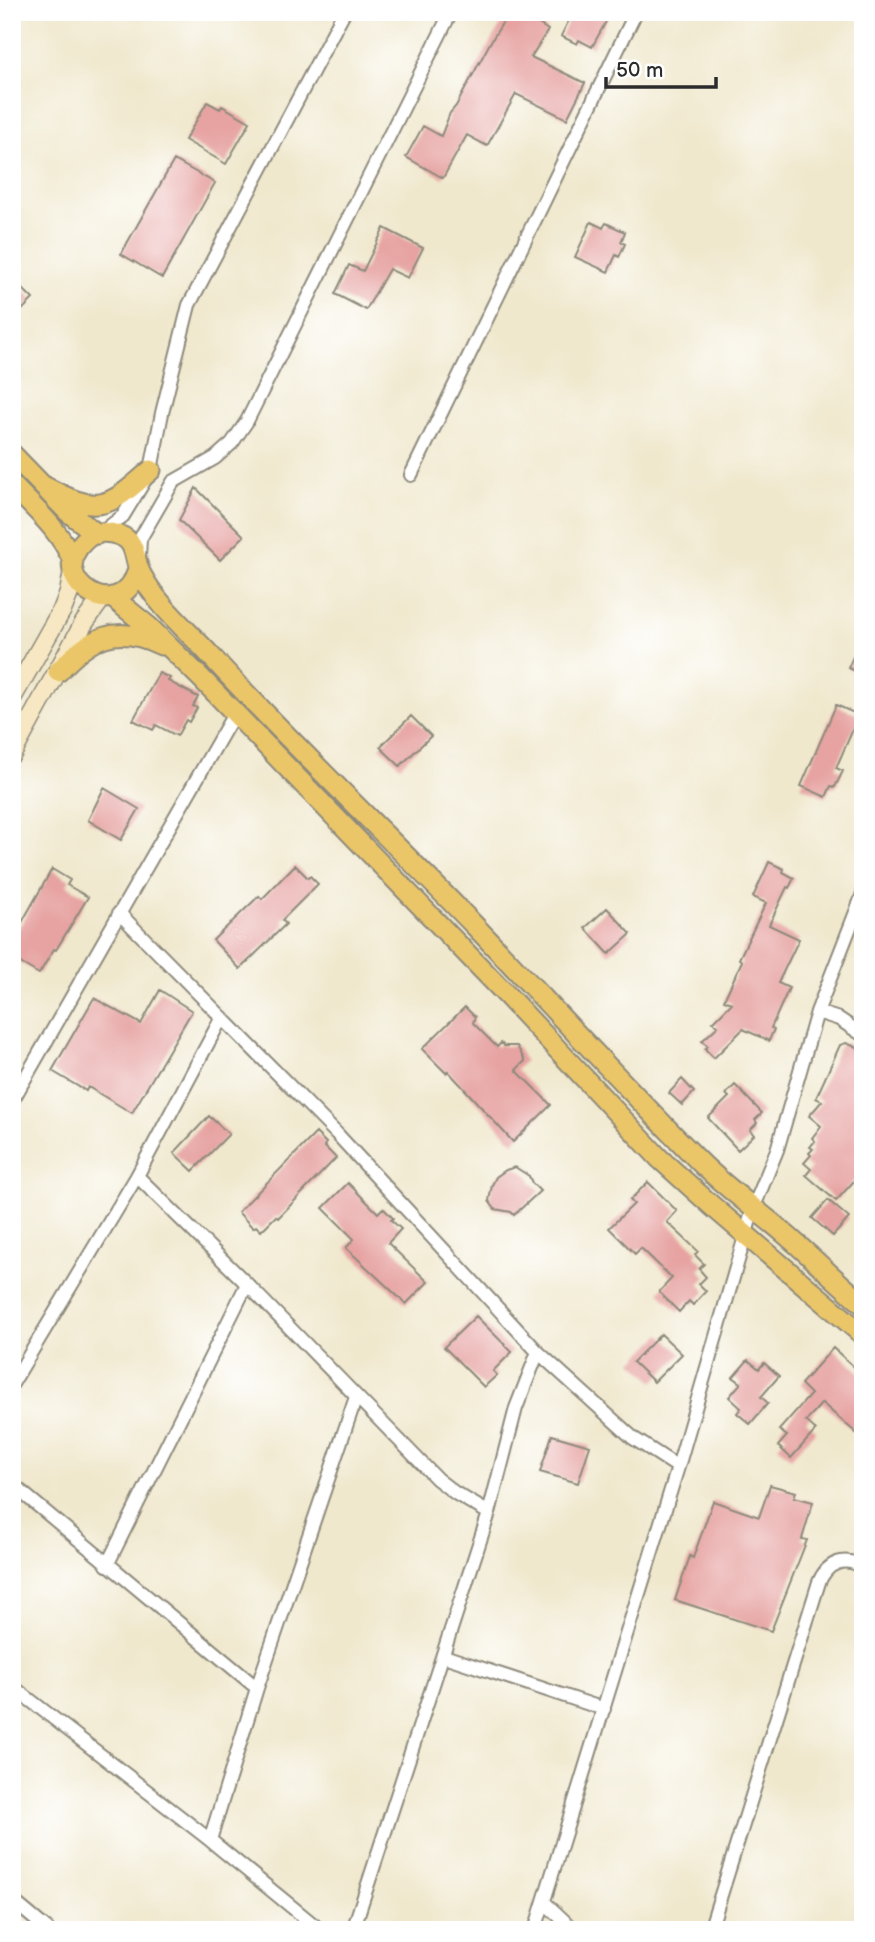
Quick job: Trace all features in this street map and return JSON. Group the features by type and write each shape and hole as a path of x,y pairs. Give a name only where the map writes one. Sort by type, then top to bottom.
{"main road":[{"path":"12,454 68,512 100,533 122,536 130,542 138,565 165,606 279,729 473,925 705,1167 863,1304"},
{"path":"42,485 71,501 105,504 122,496 152,470"},
{"path":"12,485 66,544 77,581 83,589 107,598 138,618 173,651 502,990 635,1135 684,1182 863,1335"},
{"path":"12,698 63,608 69,593 76,550 83,542 100,533"},
{"path":"12,754 84,623 107,598 130,588 138,565"},
{"path":"58,672 83,646 112,635 133,635 173,651"}],"street":[{"path":"100,533 123,516 152,470 162,413 189,304 344,12"},
{"path":"138,565 140,540 173,482 215,458 232,443 247,422 451,12"},
{"path":"411,475 636,12"},
{"path":"152,470 173,482"},
{"path":"12,1101 234,714"},
{"path":"535,1930 678,1467 753,1209 777,1150 817,1012 863,894"},
{"path":"119,913 329,1125 538,1352 634,1438 678,1467"},
{"path":"817,1012 839,1019 863,1035"},
{"path":"12,1384 137,1176 222,1017"},
{"path":"137,1176 247,1284 437,1479 489,1513"},
{"path":"107,1565 247,1284"},
{"path":"353,1930 489,1513 516,1408 538,1352"},
{"path":"211,1840 257,1688 356,1397"},
{"path":"12,1484 257,1688"},
{"path":"710,1930 819,1582 828,1567 839,1562 853,1562 863,1567"},
{"path":"444,1656 604,1709"},
{"path":"14,1690 211,1840 320,1930"},
{"path":"12,1900 48,1930"},
{"path":"544,1902 574,1930"}],"building":[{"path":"509,12 521,12 548,30 531,57 585,83 567,119 516,94 487,146 467,135 443,178 406,157 423,126 441,136 450,113"},
{"path":"573,12 596,12 608,18 592,47 579,40 577,44 561,36"},
{"path":"207,102 220,109 222,106 250,122 226,164 185,140"},
{"path":"174,160 215,183 162,278 121,254"},
{"path":"591,222 603,228 606,223 625,232 621,242 625,244 608,272 575,257"},
{"path":"384,228 423,248 408,278 389,269 366,310 335,294 349,265 363,271"},
{"path":"12,278 33,299 12,320"},
{"path":"196,488 244,536 220,560 179,520"},
{"path":"863,635 863,674 848,668"},
{"path":"159,673 198,697 193,706 197,708 177,736 156,725 153,730 133,720"},
{"path":"836,705 861,716 836,768 843,771 826,797 801,786"},
{"path":"411,716 431,736 400,766 380,747"},
{"path":"104,788 139,809 121,840 88,820"},
{"path":"769,862 784,869 783,872 794,878 769,925 799,939 778,983 789,988 771,1028 774,1029 769,1041 743,1029 714,1058 705,1049 708,1046 702,1041 718,1026 713,1022 732,1003 724,1000 742,961 739,959 766,903 753,897"},
{"path":"295,865 318,884 282,920 286,924 240,969 213,940 259,896 262,899"},
{"path":"52,869 70,880 67,885 88,897 39,974 12,958 12,940"},
{"path":"607,908 631,934 609,954 585,928"},
{"path":"160,990 192,1011 132,1113 88,1087 86,1091 52,1071 94,998 141,1024"},
{"path":"465,1007 475,1017 473,1023 497,1047 501,1043 504,1046 517,1046 525,1061 516,1070 551,1105 513,1142 448,1071 446,1073 422,1049"},
{"path":"846,1043 863,1050 863,1171 836,1201 806,1175 811,1169 804,1163 813,1149 810,1147 815,1141 812,1138 821,1126 809,1116 822,1101 816,1098 840,1045"},
{"path":"682,1079 694,1092 682,1105 669,1093"},
{"path":"735,1085 762,1113 750,1130 754,1135 738,1150 708,1118 729,1097 726,1094"},
{"path":"209,1116 229,1134 193,1171 174,1153"},
{"path":"316,1133 336,1158 278,1218 276,1216 261,1231 256,1226 253,1228 238,1212"},
{"path":"515,1167 529,1176 540,1191 514,1215 495,1209 489,1201 496,1177"},
{"path":"648,1182 677,1211 667,1222 698,1251 695,1255 704,1264 699,1269 706,1277 699,1284 706,1291 693,1305 689,1301 679,1312 659,1292 672,1278 641,1248 635,1254 609,1228 634,1204 630,1200"},
{"path":"348,1183 378,1213 383,1208 393,1218 391,1220 401,1229 388,1243 428,1282 406,1304 346,1248 354,1239 323,1208"},
{"path":"828,1200 849,1218 833,1236 812,1218"},
{"path":"476,1316 512,1352 493,1371 497,1375 484,1387 444,1347"},
{"path":"661,1334 682,1354 654,1382 633,1362"},
{"path":"833,1348 863,1375 863,1439 822,1403 806,1421 816,1430 791,1458 778,1446 787,1436 779,1430 811,1394 801,1384"},
{"path":"748,1360 759,1369 764,1363 779,1376 761,1397 768,1403 750,1424 737,1413 741,1408 729,1397 741,1383 733,1377"},
{"path":"552,1435 590,1446 578,1483 540,1472"},
{"path":"770,1485 796,1492 794,1497 813,1502 802,1539 807,1540 771,1631 675,1600 713,1501 759,1517"}]}
